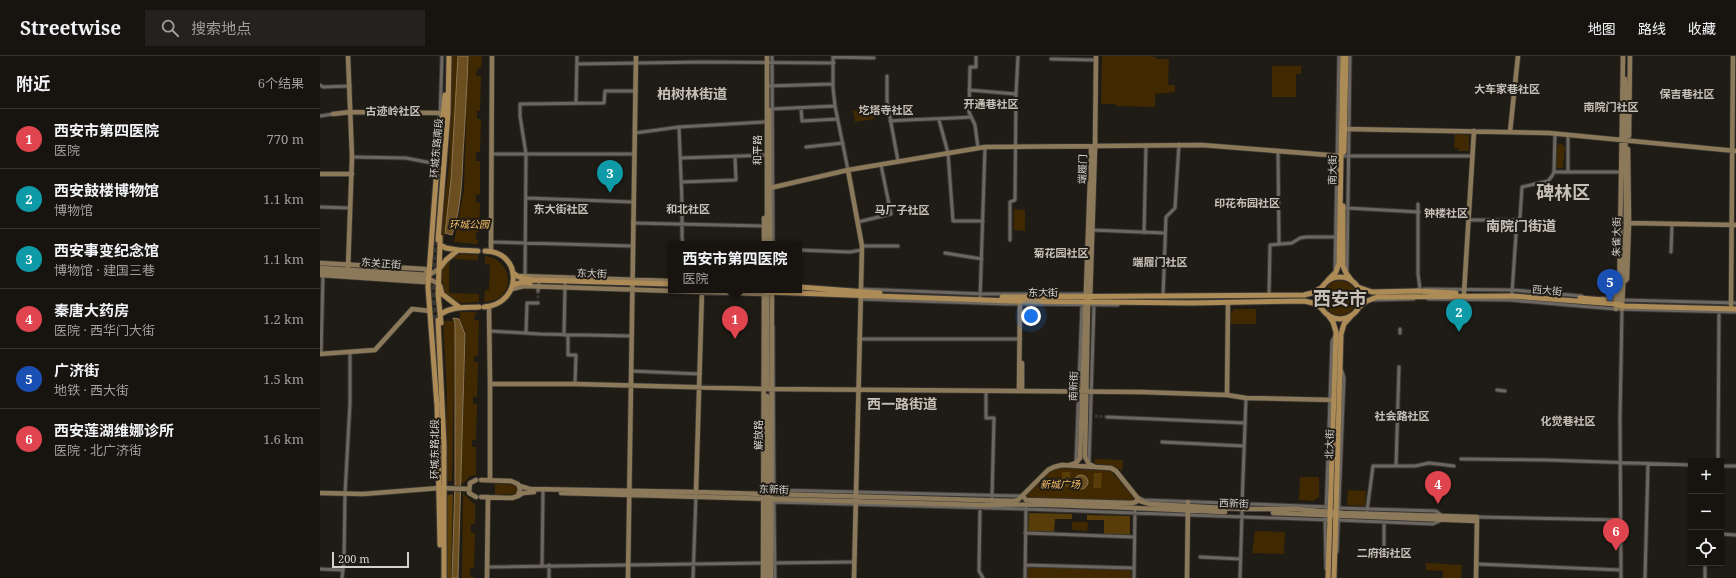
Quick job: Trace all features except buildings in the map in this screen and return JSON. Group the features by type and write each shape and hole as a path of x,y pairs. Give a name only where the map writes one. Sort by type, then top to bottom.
{"main road":[{"name":"环城东路南段","path":"436,242 448,56"},
{"name":"南大街","path":"1333,276 1339,263 1343,156 1343,56"},
{"name":"南大街","path":"1346,56 1347,129 1343,156 1345,209 1343,266 1350,279"},
{"path":"443,406 443,312 440,307 438,294 439,269 436,242 437,164 440,126 444,113"},
{"path":"437,406 429,277 436,242 446,162 444,113"},
{"path":"436,242 448,248 478,251"},
{"path":"439,269 446,260 458,250"},
{"path":"443,312 457,308 484,307 500,303 508,296 513,287 515,274 503,258 488,251"},
{"name":"东大街","path":"515,274 525,278 668,287"},
{"path":"1328,280 1340,277 1350,279 1358,287 1361,299 1359,307 1352,315 1340,319 1328,315 1322,308 1319,297 1321,288 1328,280 1333,276"},
{"name":"东大街","path":"513,287 522,282 539,287 668,284"},
{"path":"439,284 442,294 457,308"},
{"name":"西大街","path":"1358,287 1374,292 1418,290 1465,295 1512,296 1719,310 1734,305"},
{"name":"东大街","path":"802,288 860,294"},
{"name":"东大街","path":"1163,300 1307,295 1321,288"},
{"name":"西大街","path":"1359,307 1364,302 1377,297 1465,295 1512,292 1619,303 1734,305"},
{"name":"东大街","path":"802,293 1228,302 1304,301 1313,303 1322,308"},
{"name":"东大街","path":"981,297 1022,302 1088,299"},
{"path":"430,309 433,304 440,307"},
{"name":"北大街","path":"1328,315 1334,325 1336,334 1332,400 1334,578"},
{"name":"北大街","path":"1327,578 1333,514 1342,332 1346,321 1352,315"},
{"name":"环城东路北段","path":"440,578 442,488 443,406 436,320 438,370 437,406 442,488 444,578"}],"street":[{"path":"348,56 352,157 348,267"},
{"path":"320,116 351,112 444,113 442,56"},
{"path":"488,251 490,242 492,56"},
{"path":"576,103 577,56"},
{"path":"628,578 636,56"},
{"path":"664,56 664,62"},
{"path":"976,56 976,67 970,67 969,112 975,125 978,148"},
{"path":"1010,240 1010,202 1015,200 1016,94 1018,56"},
{"path":"1333,276 1343,156 1339,56"},
{"path":"1350,56 1347,129 1555,134 1734,151"},
{"path":"1510,132 1518,56"},
{"path":"1623,56 1624,223 1734,225"},
{"name":"朱雀大街","path":"1619,303 1624,282 1622,172 1623,56"},
{"path":"1554,172 1622,172 1623,140 1630,56"},
{"path":"1733,56 1734,305"},
{"path":"854,578 861,248 858,222 836,106 833,84 833,57 874,58"},
{"path":"1051,58 1096,58"},
{"name":"端履门","path":"1088,299 1091,230 1091,150 1094,146 1096,58"},
{"path":"577,64 768,59 834,63"},
{"path":"681,158 766,155 764,122 768,59"},
{"name":"和平路","path":"768,59 771,86 771,109 766,155 771,188 772,241"},
{"name":"和平路","path":"767,241 765,226 768,59"},
{"path":"888,76 887,101 898,161"},
{"path":"771,86 833,84"},
{"path":"320,85 323,87 350,86"},
{"path":"969,90 1016,94"},
{"path":"525,278 526,154 520,116 520,104 604,103 605,91 635,91"},
{"path":"836,106 771,109 771,188 848,170 985,147 1179,144 1343,156 1472,156"},
{"path":"801,108 802,121 838,119"},
{"path":"890,120 939,120 971,117"},
{"path":"939,120 948,153 953,221 983,221"},
{"path":"634,133 679,127 764,122"},
{"path":"679,127 683,241"},
{"path":"1464,322 1474,131"},
{"path":"1512,292 1516,220 1520,217 1522,187 1548,181 1554,172 1555,134"},
{"path":"1568,135 1568,171"},
{"path":"806,147 843,143"},
{"path":"1144,233 1146,144"},
{"path":"1163,300 1164,233 1166,217 1175,208 1179,144"},
{"path":"981,297 985,147"},
{"path":"1278,151 1279,243"},
{"path":"491,154 634,154"},
{"path":"682,182 736,180 735,156"},
{"path":"352,157 406,158 437,164"},
{"path":"858,222 891,214 881,165"},
{"path":"320,174 352,174"},
{"path":"526,198 633,202"},
{"path":"1418,204 1418,290"},
{"path":"320,207 351,208"},
{"path":"1345,209 1419,212"},
{"path":"1469,220 1516,220"},
{"path":"633,223 765,226 764,241"},
{"name":"朱雀大街","path":"1619,303 1624,223"},
{"path":"1671,252 1672,224"},
{"path":"1091,230 1164,233"},
{"path":"1269,296 1270,245 1292,243 1300,238 1306,237 1336,237"},
{"path":"490,242 632,246"},
{"path":"802,250 850,252 861,248 898,246"},
{"path":"945,253 982,259"},
{"path":"320,263 348,267 373,266 424,269 429,277"},
{"path":"373,266 387,272"},
{"name":"东关正街","path":"320,268 348,267 429,277 439,284"},
{"path":"430,309 412,309 375,350 320,354 322,276 424,282 439,269"},
{"name":"东关正街","path":"320,271 429,277"},
{"path":"373,275 391,280"},
{"path":"633,284 668,281"},
{"path":"633,284 668,288"},
{"path":"565,286 568,355 576,355 575,384"},
{"path":"693,578 702,293"},
{"name":"解放路","path":"767,293 772,317 769,389"},
{"name":"解放路","path":"767,293 770,496 769,563 767,578"},
{"path":"860,294 1022,302"},
{"path":"1084,392 1088,299 1158,294 1163,300"},
{"name":"南新街","path":"1068,466 1076,463 1080,458 1088,299"},
{"path":"1020,391 1022,302"},
{"path":"1020,391 1022,302"},
{"path":"1227,395 1228,302"},
{"path":"526,333 527,303 538,303"},
{"path":"1619,303 1621,578"},
{"path":"484,307 490,331 490,480"},
{"path":"1718,458 1719,310 1736,312"},
{"path":"490,331 566,335 632,336"},
{"path":"859,339 1020,339"},
{"path":"342,578 350,403 350,352"},
{"path":"1396,466 1399,367"},
{"path":"631,371 700,374"},
{"path":"490,384 575,384 769,389 1084,392 1227,395 1246,398 1332,400"},
{"path":"763,578 769,563 769,389"},
{"path":"1497,390 1505,391"},
{"path":"856,499 992,498 994,418 986,418 986,391"},
{"name":"南新街","path":"1084,392 1088,416 1085,457 1089,464 1095,467"},
{"path":"1240,578 1246,398"},
{"path":"1088,416 1095,416"},
{"path":"1107,417 1245,423"},
{"path":"1162,442 1244,446"},
{"path":"1461,459 1688,465"},
{"path":"1367,511 1373,466 1415,466 1429,463 1454,466"},
{"path":"1645,578 1648,464"},
{"path":"1025,578 1025,533 1028,504 1023,496 1048,470 1058,466 1108,467 1113,469 1138,498 1133,507 1134,578"},
{"path":"1724,466 1736,466"},
{"path":"476,480 470,483 469,489 469,493 476,497"},
{"name":"东新街","path":"482,480 511,481 530,489 629,493"},
{"path":"518,496 520,486"},
{"path":"320,493 389,493 442,488 469,489"},
{"name":"东新街","path":"481,497 512,498 527,492 629,493 770,496 980,504 1028,504"},
{"path":"542,566 543,492"},
{"path":"770,496 980,504 1028,504"},
{"name":"东新街","path":"980,504 992,498 1014,501 1023,496"},
{"path":"487,578 488,497"},
{"name":"西新街","path":"1138,498 1146,504 1188,508"},
{"path":"980,504 979,571 983,578"},
{"name":"西新街","path":"1028,504 1188,508 1333,514"},
{"path":"1133,507 1477,519 1620,520"},
{"path":"1187,578 1188,508"},
{"path":"1333,514 1367,511 1443,518"},
{"path":"1333,514 1384,522 1434,524 1443,518"},
{"path":"1476,578 1477,519"},
{"path":"1372,550 1384,551 1384,522"},
{"path":"1025,533 1134,537"},
{"path":"1724,534 1736,535"},
{"path":"1200,557 1240,560"},
{"path":"487,567 854,562"},
{"path":"769,563 775,578"},
{"name":"解放路","path":"769,563 771,578"},
{"path":"1476,564 1621,570"},
{"path":"549,565 549,578"},
{"path":"1025,565 1134,568"},
{"path":"1705,566 1705,578"},
{"path":"320,569 343,570"}],"green space":[{"path":"451,56 458,56 455,125 444,240 441,237 449,162"},
{"name":"环城公园","path":"468,56 482,56 481,68 477,69 476,76 481,76 480,111 477,111 477,119 481,119 480,152 476,152 476,161 480,161 480,194 476,195 476,202 480,203 479,232 476,232 476,240 478,240 478,243 475,244 454,242 464,190"},
{"path":"1102,56 1150,56 1156,57 1156,59 1169,59 1168,85 1175,85 1175,92 1155,94 1155,107 1101,104"},
{"path":"1272,66 1301,66 1301,74 1296,74 1296,97 1272,97"},
{"path":"872,108 874,119 855,122 853,111"},
{"path":"1455,134 1469,135 1469,151 1458,151 1458,148 1454,148"},
{"path":"1560,143 1565,147 1563,168 1557,168 1557,147"},
{"path":"1014,209 1025,210 1025,231 1014,230"},
{"path":"462,254 478,255 478,260 450,259 449,293 479,294 479,302 459,303 451,299 443,288 442,273 447,260 452,256"},
{"path":"485,256 495,259 503,265 507,273 508,281 502,296 494,300 484,302 485,290 489,290 490,265 485,264"},
{"path":"1337,281 1343,281 1347,282 1354,288 1357,298 1356,305 1350,312 1343,315 1337,315 1333,314 1326,308 1323,301 1323,295 1324,291 1330,284"},
{"path":"1234,309 1256,309 1256,324 1231,324 1231,313"},
{"path":"460,312 479,312 475,313 474,320 479,320 478,355 474,356 474,362 478,362 477,397 473,397 473,404 477,404 476,440 472,440 472,447 476,447 476,475 470,476 464,483 461,483 466,334 460,320"},
{"path":"443,321 453,321 455,323 452,481 445,481 447,393"},
{"path":"1095,459 1123,460 1122,471 1110,465 1095,464"},
{"name":"新城广场","path":"1056,468 1111,471 1136,499 1136,501 1028,499 1027,495 1050,471"},
{"path":"1300,477 1319,477 1319,497 1313,501 1299,500"},
{"path":"495,483 516,485 516,494 495,495"},
{"path":"1348,490 1366,491 1365,506 1347,505"},
{"path":"463,493 475,504 475,524 471,524 471,533 475,533 474,568 470,568 470,576 474,578 462,578"},
{"path":"1072,522 1088,522 1087,531 1072,530"},
{"path":"1255,531 1285,532 1284,554 1252,553"},
{"path":"1426,563 1462,565 1461,578 1443,578 1443,571 1426,570"},
{"path":"1027,567 1131,569 1131,578 1027,578"}],"shaded area":[{"path":"458,56 468,56 467,93 459,205 452,235 445,233 451,180"},
{"path":"453,318 459,319 465,334 458,578 452,578 455,484 455,323"},
{"path":"1062,472 1070,472 1070,487 1061,487"},
{"path":"1094,473 1102,473 1101,488 1093,488"},
{"path":"1078,475 1084,475 1088,479 1088,485 1084,489 1078,489 1074,485 1074,479"},
{"path":"453,494 451,578 447,578 447,495"},
{"path":"1029,513 1072,514 1072,519 1055,519 1054,532 1028,531"},
{"path":"1087,515 1130,516 1130,535 1104,535 1104,520 1087,520"}],"tunnel":[{"path":"435,240 433,267 435,320"},
{"path":"538,291 538,303"},
{"path":"1095,416 1107,417"}],"place":[{"name":"西安事变纪念馆","path":"610,193"},
{"name":"广济街","path":"1610,302"},
{"name":"西安鼓楼博物馆","path":"1459,332"},
{"name":"西安市第四医院","path":"735,339"},
{"name":"秦唐大药房","path":"1438,504"},
{"name":"西安莲湖维娜诊所","path":"1616,551"}],"district":[{"name":"大车家巷社区","path":"1507,88"},
{"name":"柏树林街道","path":"692,93"},
{"name":"保吉巷社区","path":"1687,93"},
{"name":"开通巷社区","path":"991,103"},
{"name":"南院门社区","path":"1611,106"},
{"name":"圪塔寺社区","path":"886,109"},
{"name":"古迹岭社区","path":"393,110"},
{"name":"碑林区","path":"1563,192"},
{"name":"印花布园社区","path":"1247,202"},
{"name":"东大街社区","path":"561,208"},
{"name":"和北社区","path":"688,208"},
{"name":"马厂子社区","path":"902,209"},
{"name":"钟楼社区","path":"1446,212"},
{"name":"南院门街道","path":"1521,225"},
{"name":"菊花园社区","path":"1061,252"},
{"name":"端履门社区","path":"1160,261"},
{"name":"西安市","path":"1340,298"},
{"name":"西一路街道","path":"902,403"},
{"name":"社会路社区","path":"1402,415"},
{"name":"化觉巷社区","path":"1568,420"},
{"name":"二府街社区","path":"1384,552"}]}
